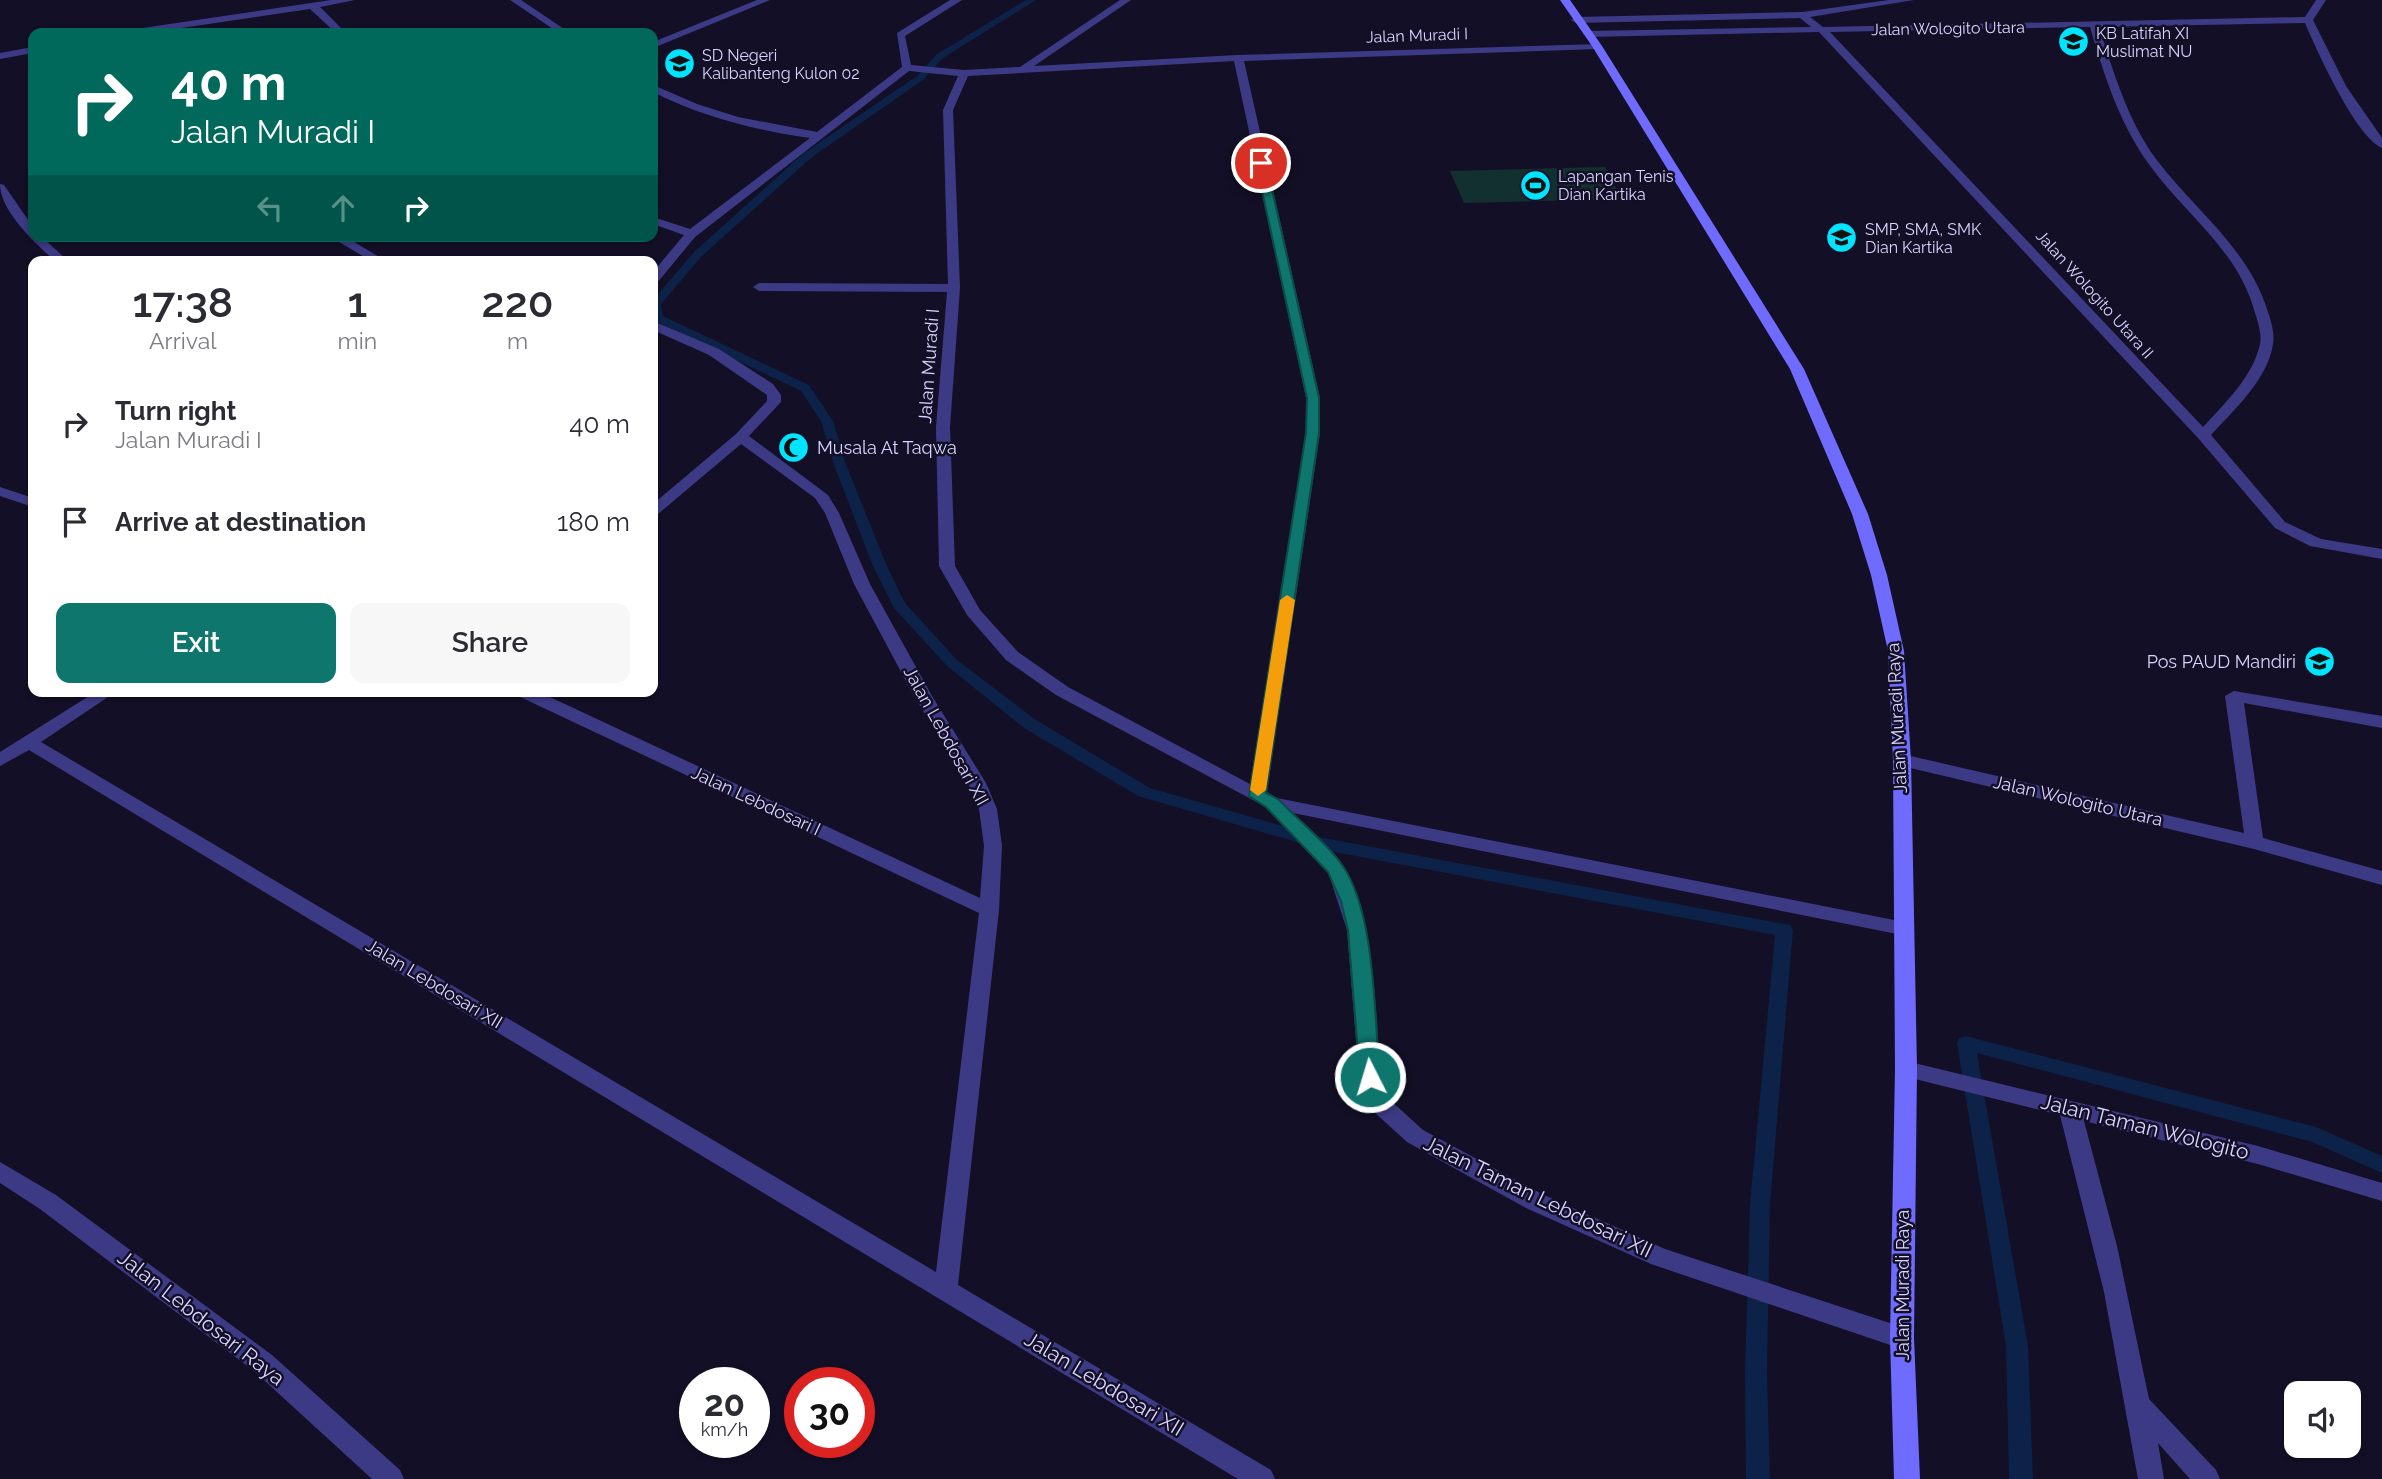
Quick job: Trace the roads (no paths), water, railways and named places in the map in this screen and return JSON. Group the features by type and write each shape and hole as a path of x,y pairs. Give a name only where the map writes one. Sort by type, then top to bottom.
{"street":[{"path":"166,28 350,0"},
{"path":"515,0 557,28"},
{"path":"658,43 765,0"},
{"path":"658,274 691,233 910,68 900,35 957,0"},
{"path":"1024,69 1126,0"},
{"name":"Jalan Muradi Raya","path":"1565,0 1797,369 1860,514 1879,575 1896,651 1902,760 1902,928 1906,1069 1902,1338 1907,1479"},
{"path":"1838,0 1848,9"},
{"path":"1576,20 1802,15 1909,0"},
{"path":"2322,0 2308,20 2339,85 2363,124 2382,145"},
{"path":"313,6 336,28"},
{"name":"Jalan Wologito Utara II","path":"1802,15 1823,31 2203,435 2280,525 2294,536 2333,547 2382,554"},
{"name":"Jalan Wologito Utara","path":"1592,40 1823,31 2308,20"},
{"path":"2095,26 2109,74 2138,140 2245,268 2260,301 2267,342 2258,364 2234,401 2203,435"},
{"name":"Jalan Muradi I","path":"910,68 964,73 1592,40"},
{"path":"0,56 28,51"},
{"path":"1238,58 1313,398 1313,433 1265,799 1902,928"},
{"name":"Jalan Muradi I","path":"964,73 947,110 954,288 943,427 947,566 973,612 1012,656 1062,691 1265,799"},
{"path":"658,90 717,116 763,128 821,136"},
{"path":"0,187 28,227"},
{"path":"658,222 691,233"},
{"path":"41,242 56,256"},
{"path":"346,242 371,256"},
{"path":"759,287 954,288"},
{"path":"658,327 714,352 768,387 774,395 774,402 741,437 658,507"},
{"name":"Jalan Lebdosari XII","path":"741,437 821,495 832,513 862,584 923,696 977,783 988,809 993,846 989,910 946,1290"},
{"path":"0,491 28,501"},
{"path":"2254,842 2234,696 2382,722"},
{"path":"0,760 101,697"},
{"name":"Jalan Lebdosari I","path":"535,697 989,910"},
{"name":"Jalan Lebdosari XII","path":"30,743 1262,1479"},
{"name":"Jalan Wologito Utara","path":"1902,760 2254,842 2382,878"},
{"name":"Jalan Taman Lebdosari XII","path":"1265,799 1336,869 1357,930 1370,1077 1381,1105 1415,1136 1534,1201 1659,1257 1902,1338"},
{"name":"Jalan Taman Wologito","path":"1906,1069 2258,1155 2382,1192"},
{"path":"2069,1108 2110,1262 2151,1479"},
{"name":"Jalan Lebdosari Raya","path":"0,1171 48,1202 263,1363 391,1479"},
{"path":"2138,1404 2207,1479"}],"waterway":[{"path":"658,301 698,254 808,155 920,78 940,56 1032,0"},
{"path":"658,318 805,388 827,421 839,462 879,564 899,605 952,663 1030,724 1144,792 1324,844 1784,930 1760,1204 1756,1372 1758,1479"},
{"path":"2021,1479 2017,1346 1966,1043 2316,1135 2382,1165"}],"place":[{"name":"KB Latifah XI Muslimat NU","path":"2073,42"},
{"name":"SD Negeri Kalibanteng Kulon 02","path":"679,64"},
{"name":"Lapangan Tenis Dian Kartika","path":"1535,185"},
{"name":"SMP, SMA, SMK Dian Kartika","path":"1842,238"},
{"name":"Musala At Taqwa","path":"794,448"},
{"name":"Pos PAUD Mandiri","path":"2319,662"}]}
